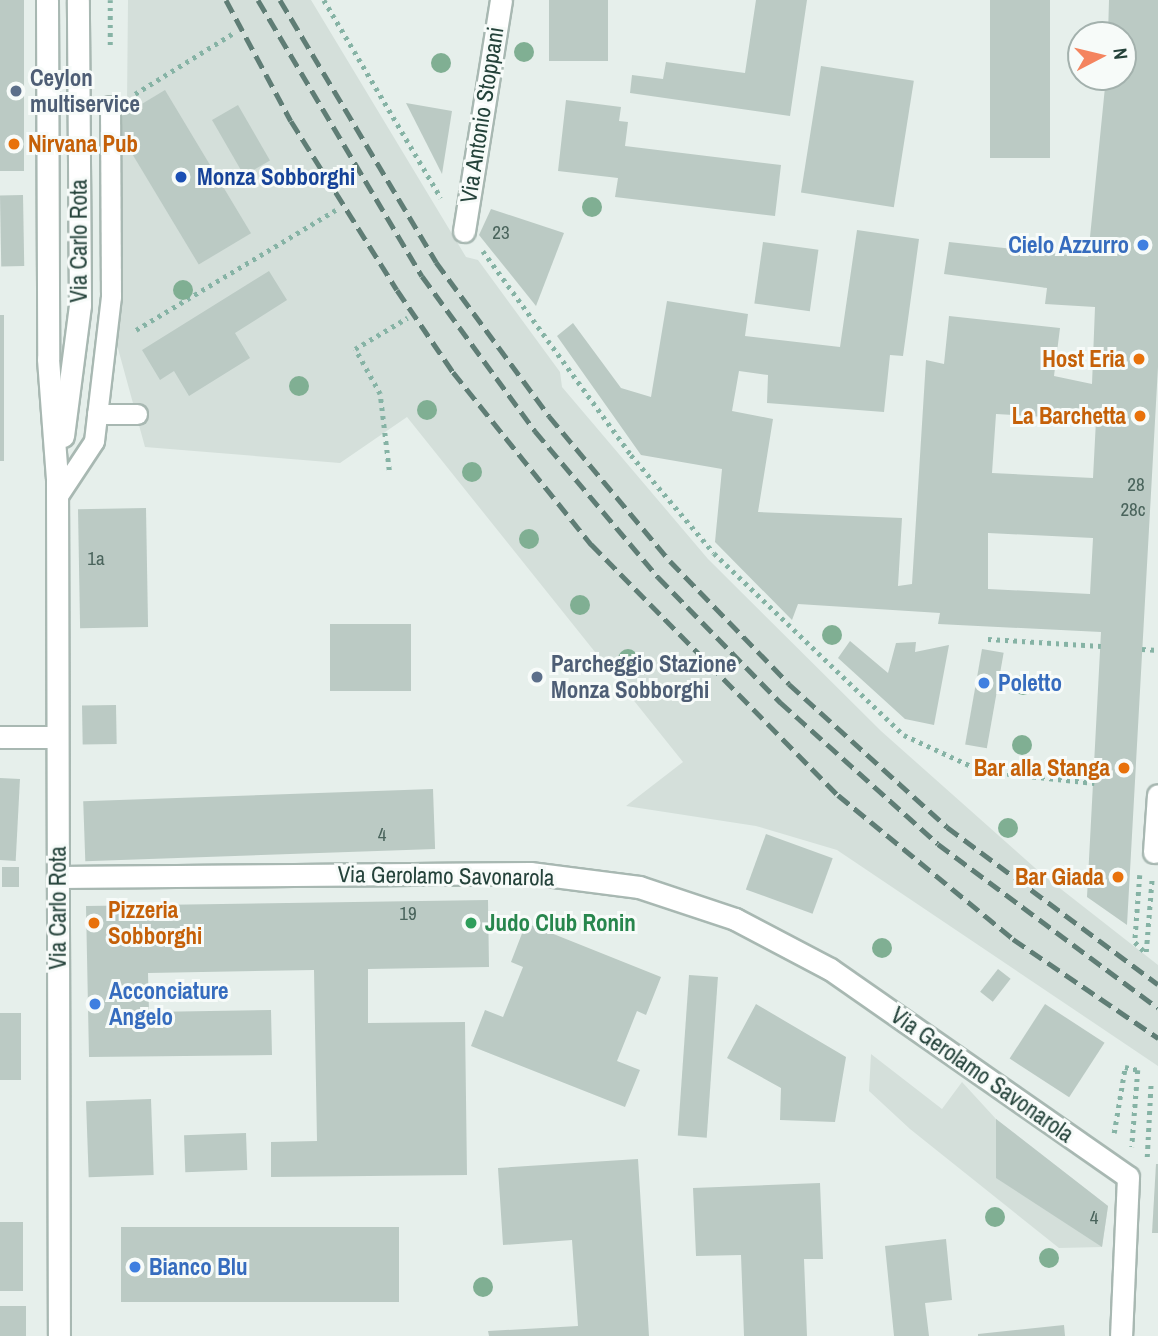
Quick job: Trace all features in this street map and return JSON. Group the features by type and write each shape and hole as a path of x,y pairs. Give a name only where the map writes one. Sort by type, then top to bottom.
{"street":[{"name":"Via Carlo Rota","path":"47,0 48,359 57,488 59,1336"},
{"name":"Via Carlo Rota","path":"57,488 80,305 78,0"},
{"name":"Via Antonio Stoppani","path":"464,231 501,0"},
{"path":"0,737 57,737"},
{"path":"1154,852 1158,795"},
{"name":"Via Gerolamo Savonarola","path":"58,877 530,873 639,887 725,915 819,962 1128,1177"},
{"path":"1121,1336 1128,1177"}],"lane":[{"path":"57,488 94,441 106,335 118,103"},
{"path":"97,414 137,414"}],"path":[{"path":"110,0 110,53"},
{"path":"324,0 415,161 464,231 631,455 714,553 904,735 982,771 1094,783"},
{"path":"118,103 235,32"},
{"path":"106,335 125,339 336,210"},
{"path":"389,470 380,394 355,349 407,318"},
{"path":"988,639 1101,646"},
{"path":"1142,649 1158,650"},
{"path":"1154,852 1151,890 1146,953 1135,942 1141,862 1154,852"},
{"path":"1102,1160 1117,1126 1125,1067 1138,1070 1133,1142"},
{"path":"1128,1177 1146,1178 1151,1081"}],"shaded area":[{"path":"128,0 311,0 466,257 478,260 560,372 562,387 708,559 881,731 1043,875 1158,965 1158,1066 837,850 756,826 626,806 683,762 407,417 340,463 145,447 114,334 122,269 112,121 127,104"},
{"path":"871,1054 942,1109 962,1082 996,1119 1108,1206 1102,1247 1059,1248 910,1129 869,1091"}],"building":[{"path":"0,0 24,0 24,171 0,171"},
{"path":"549,0 608,0 608,61 549,61"},
{"path":"756,0 807,0 790,116 630,93 632,75 663,79 666,62 745,73"},
{"path":"990,0 1050,0 1050,158 990,158"},
{"path":"1109,0 1158,0 1158,367 1127,925 1087,897 1101,632 938,624 940,613 798,604 792,620 715,542 722,469 641,455 557,336 573,323 621,388 651,397 667,301 748,314 745,336 840,347 857,230 919,239 903,356 890,355 884,412 767,403 768,375 739,371 732,411 773,419 758,512 902,518 898,586 912,584 926,360 944,364 949,316 1060,328 1054,376 1092,384 1095,307 1045,304 1047,288 944,274 949,242 1088,257 1105,91 1137,91 1137,21 1108,21","holes":["996,414 1096,420 1093,478 992,473","988,533 1093,538 1090,594 988,589"]},
{"path":"821,66 914,81 894,207 801,192"},
{"path":"165,90 251,233 199,265 113,121"},
{"path":"566,100 621,107 619,121 628,122 625,146 781,165 775,216 615,197 618,178 558,171"},
{"path":"406,103 452,111 442,174"},
{"path":"238,105 270,160 244,175 212,120"},
{"path":"0,195 23,195 24,266 1,266"},
{"path":"491,209 564,233 536,306 479,235"},
{"path":"763,242 818,250 810,311 754,303"},
{"path":"269,271 287,300 235,333 250,358 189,396 174,371 160,380 142,350"},
{"path":"0,315 4,315 4,461 0,461"},
{"path":"146,508 148,627 80,628 78,509"},
{"path":"330,624 411,624 411,691 330,691"},
{"path":"850,641 888,673 896,643 916,642 915,652 949,645 934,725 905,719 838,658"},
{"path":"982,649 1004,653 987,748 965,745"},
{"path":"116,705 117,744 83,745 82,706"},
{"path":"0,778 20,779 16,861 0,860"},
{"path":"433,789 435,849 85,861 83,801"},
{"path":"766,834 833,858 813,914 746,889"},
{"path":"2,867 19,867 19,887 2,887"},
{"path":"488,900 489,967 368,969 368,1023 465,1022 467,1175 271,1177 271,1142 317,1141 314,970 148,973 149,1012 271,1010 272,1055 89,1057 86,906"},
{"path":"526,923 661,977 646,1015 637,1011 617,1061 640,1070 625,1107 471,1046 485,1010 503,1017 523,967 511,962"},
{"path":"998,969 1011,979 993,1002 980,992"},
{"path":"689,975 718,977 707,1138 678,1136"},
{"path":"756,1004 846,1057 835,1122 780,1120 781,1088 727,1058"},
{"path":"1045,1004 1105,1043 1069,1097 1010,1059"},
{"path":"0,1013 21,1013 21,1080 0,1080"},
{"path":"151,1099 154,1175 89,1177 86,1101"},
{"path":"996,1119 1108,1206 1102,1247 996,1178"},
{"path":"246,1133 247,1170 185,1172 184,1135"},
{"path":"638,1159 649,1336 489,1336 488,1331 578,1326 572,1240 503,1245 498,1168"},
{"path":"1156,1164 1158,1233 1152,1233"},
{"path":"820,1183 823,1259 804,1259 807,1336 744,1336 741,1255 696,1256 693,1188"},
{"path":"0,1222 23,1222 23,1291 0,1291"},
{"path":"121,1227 399,1227 399,1302 121,1302"},
{"path":"946,1239 952,1300 925,1303 929,1336 894,1336 885,1246"},
{"path":"0,1306 26,1306 26,1336 0,1336"},
{"path":"1064,1325 1065,1336 978,1336 978,1334"}],"railway":[{"path":"226,0 291,121 397,290 453,372 591,544 838,795 1013,939 1158,1038"},
{"path":"258,0 422,276 535,431 658,577 780,702 938,844 1158,1008"},
{"path":"280,0 436,262 549,416 670,561 789,684 947,827 1158,984"}],"place":[{"name":"Ceylon multiservice","path":"16,91"},
{"name":"Nirvana Pub","path":"14,144"},
{"name":"Monza Sobborghi","path":"181,177"},
{"name":"Cielo Azzurro","path":"1143,245"},
{"name":"Host Eria","path":"1139,359"},
{"name":"La Barchetta","path":"1140,416"},
{"name":"Parcheggio Stazione Monza Sobborghi","path":"537,677"},
{"name":"Poletto","path":"984,683"},
{"name":"Bar alla Stanga","path":"1124,768"},
{"name":"Bar Giada","path":"1118,877"},
{"name":"Pizzeria Sobborghi","path":"94,923"},
{"name":"Judo Club Ronin","path":"471,923"},
{"name":"Acconciature Angelo","path":"95,1004"},
{"name":"Bianco Blu","path":"135,1267"}]}
